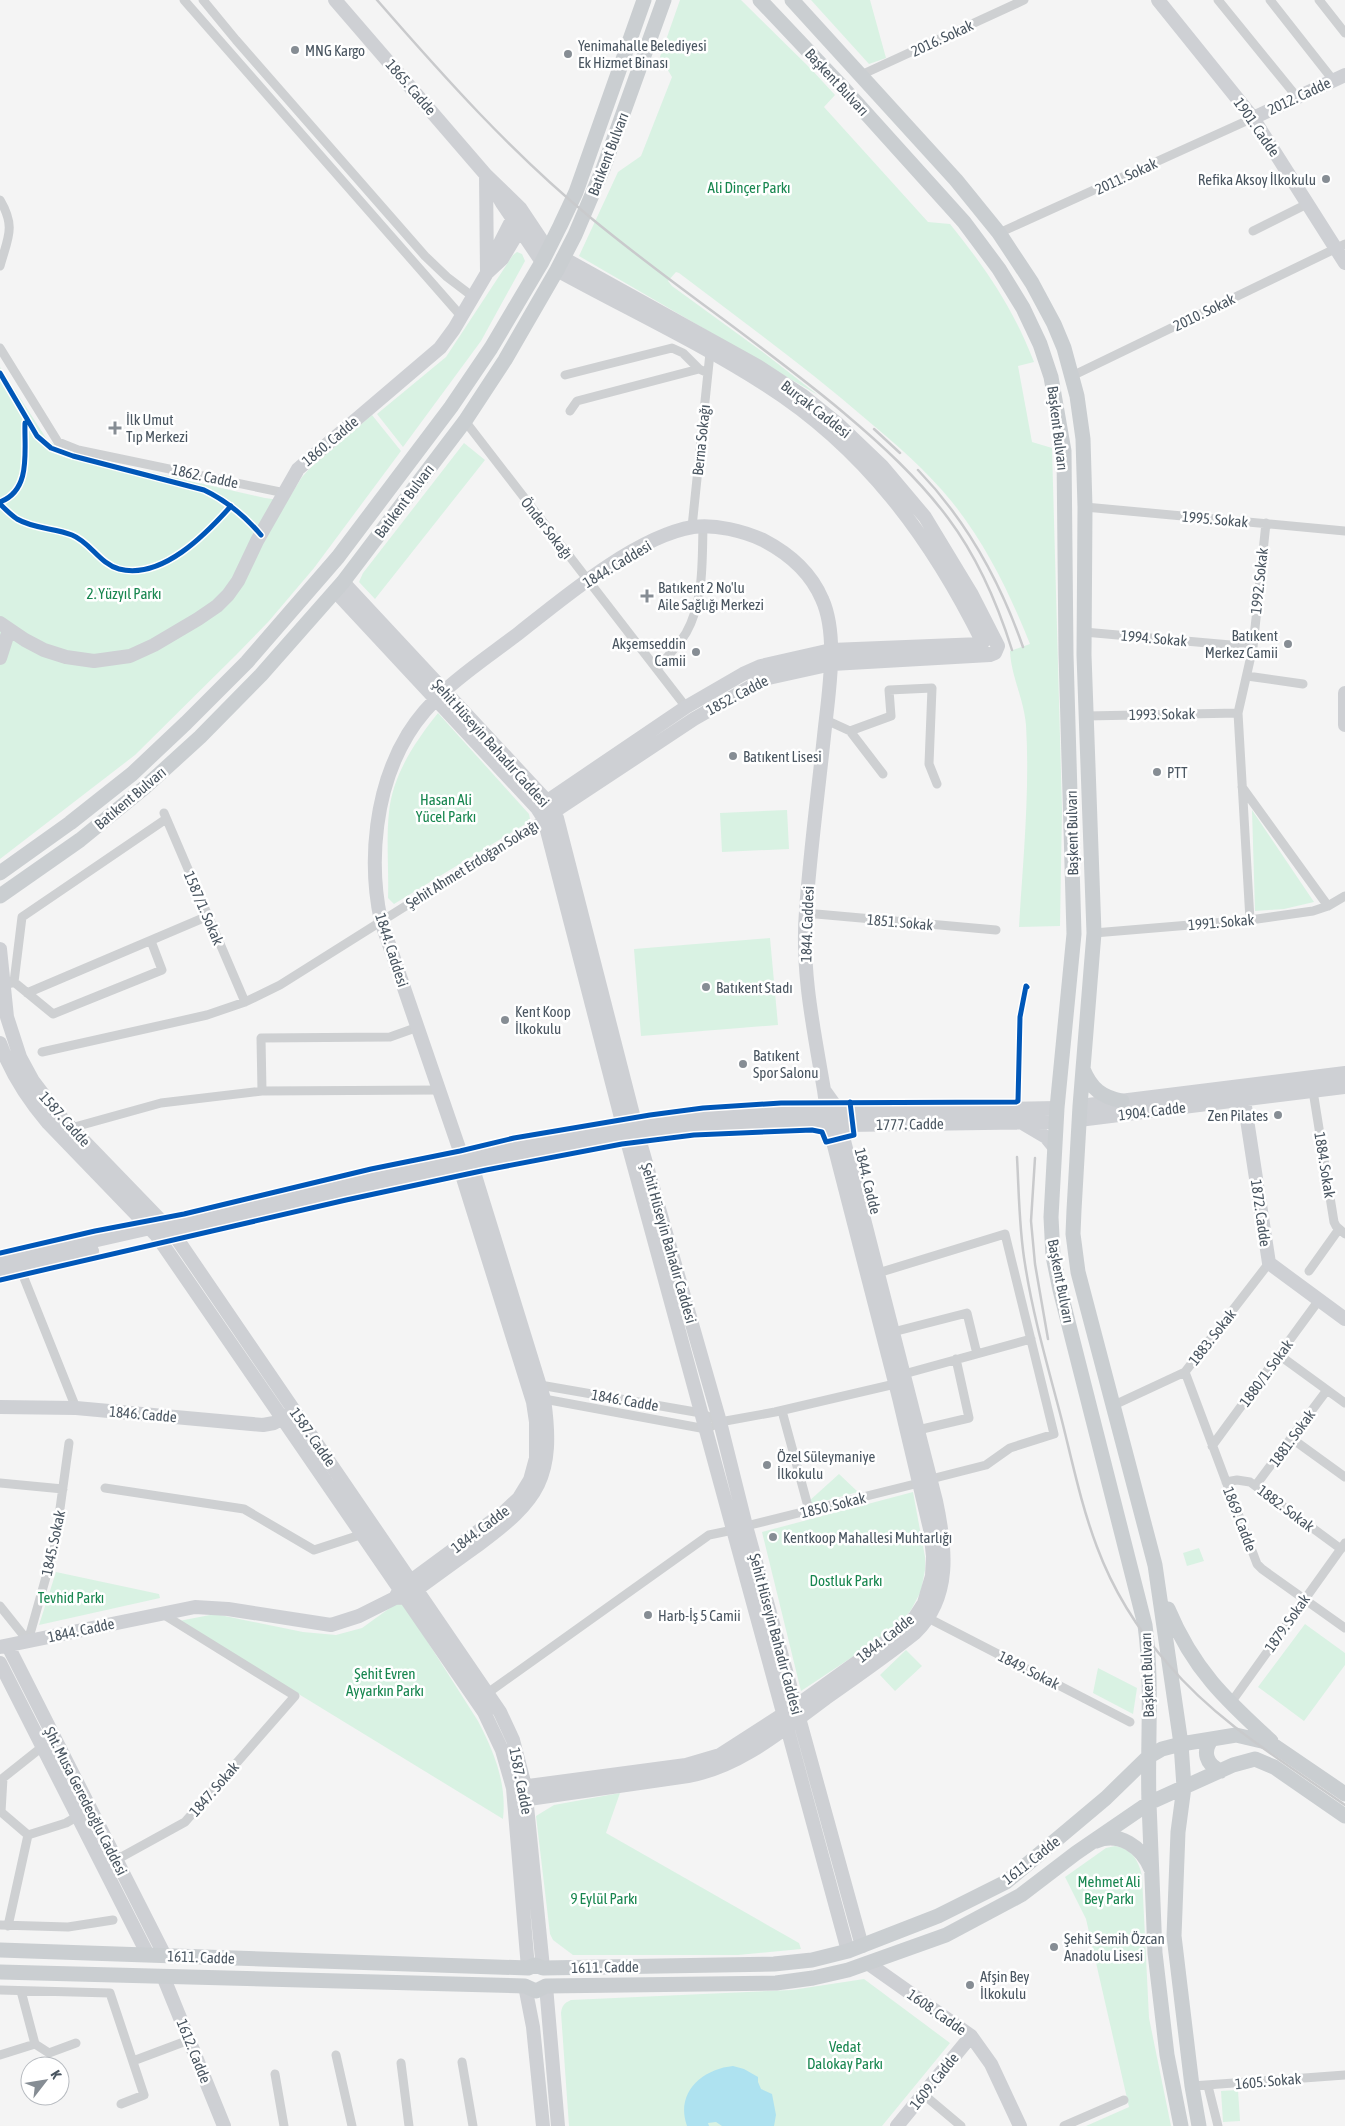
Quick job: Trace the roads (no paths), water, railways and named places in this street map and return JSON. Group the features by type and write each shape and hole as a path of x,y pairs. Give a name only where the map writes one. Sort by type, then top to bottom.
{"main road":[{"name":"Batıkent Bulvarı","path":"0,873 70,823 132,774 247,662 338,557 451,407 491,348 545,256 576,192 644,0"},
{"name":"Batıkent Bulvarı","path":"0,896 80,840 144,788 200,737 261,675 339,586 464,421 505,360 560,264 590,202 664,0"},
{"name":"Başkent Bulvarı","path":"760,0 851,96 964,222 999,269 1023,308 1040,344 1051,377 1064,451 1066,654 1074,934 1057,1115 1051,1217 1053,1256 1142,1606 1150,1662 1149,1803"},
{"name":"Başkent Bulvarı","path":"792,0 956,180 999,233 1043,302 1062,344 1072,376 1083,439 1085,507 1084,632 1094,933 1079,1113 1073,1223 1074,1245 1080,1280 1112,1406 1143,1515 1160,1591 1181,1744 1184,1787"},
{"path":"545,256 560,264"},
{"path":"1083,1068 1097,1092 1122,1101"},
{"path":"1057,1115 1079,1113"},
{"path":"1160,1591 1173,1622 1192,1657 1214,1688 1276,1746 1345,1794"},
{"name":"1611. Cadde","path":"0,1950 535,1968 774,1964 812,1960 855,1949 938,1916 1010,1879 1106,1798 1148,1757 1162,1749 1181,1744 1242,1736 1276,1746"},
{"path":"1212,1739 1206,1749 1207,1756 1213,1767 1221,1770"},
{"name":"1611. Cadde","path":"0,1972 525,1986 536,1991 546,1986 776,1983 828,1976 869,1964 946,1935 1016,1897 1149,1803 1247,1760 1262,1761 1274,1767 1345,1816"},
{"path":"1184,1787 1178,1832 1174,1936 1192,2086 1199,2126"},
{"path":"1149,1803 1155,1953 1166,2046 1181,2126"},
{"path":"1089,1844 1110,1837 1125,1840 1140,1851 1149,1863 1152,1873"},
{"path":"525,1986 523,1975 535,1968 548,1978 546,1986"}],"street":[{"path":"184,0 461,316"},
{"path":"203,0 425,256 447,277 472,296"},
{"name":"1865. Cadde","path":"335,0 486,174 520,218 545,256"},
{"name":"2016. Sokak","path":"860,75 1024,0"},
{"name":"1901. Cadde","path":"1158,0 1253,118 1308,204 1340,246 1345,263"},
{"path":"1218,0 1296,97"},
{"path":"1270,0 1339,77"},
{"path":"1319,0 1345,33"},
{"name":"2012. Cadde","path":"1253,118 1339,77"},
{"name":"2011. Sokak","path":"999,233 1253,118"},
{"path":"486,174 487,273"},
{"path":"0,200 8,212 10,227 0,266"},
{"path":"1254,231 1308,204"},
{"name":"1860. Cadde","path":"4,626 44,650 81,660 120,659 142,652 204,616 228,595 238,581 257,541 291,479 306,461 440,348 520,218"},
{"name":"2010. Sokak","path":"1072,376 1340,246"},
{"name":"Burçak Caddesi","path":"560,264 766,385 801,410 832,436 876,478 905,512 937,559 987,645"},
{"name":"Burçak Caddesi","path":"560,264 756,365 802,394 838,424 882,466 916,506 950,556 987,645"},
{"name":"1862. Cadde","path":"0,348 58,442 78,450 285,493"},
{"path":"565,375 672,348 683,352 699,369 708,374"},
{"name":"Berna Sokağı","path":"657,669 683,638 694,614 701,581 697,527 710,353"},
{"path":"570,411 577,401 699,369"},
{"name":"Önder Sokağı","path":"464,421 686,707"},
{"name":"1995. Sokak","path":"1085,507 1345,531"},
{"name":"1992. Sokak","path":"1250,920 1238,713 1253,647 1266,523"},
{"name":"1844. Caddesi","path":"464,1161 381,922 376,895 375,872 384,795 392,766 407,735 440,695 588,580 643,545 697,527 719,528 749,535 778,549 795,561 813,584 823,600 828,618 831,657 805,913 807,986 824,1090"},
{"name":"Şehit Hüseyin Bahadır Caddesi","path":"339,586 545,810 631,1129 701,1413 740,1528 797,1712 855,1949"},
{"path":"0,658 4,626"},
{"name":"1994. Sokak","path":"1084,632 1253,647"},
{"name":"1852. Cadde","path":"545,810 686,707 761,666 831,657 987,645"},
{"name":"1852. Cadde","path":"545,810 750,686 772,676 831,657"},
{"path":"1247,676 1303,684"},
{"path":"850,731 891,716 889,690 932,688 929,764 937,784"},
{"path":"1345,693 1345,725"},
{"name":"1993. Sokak","path":"1086,716 1238,713"},
{"path":"826,720 850,731 882,774"},
{"path":"1242,787 1328,906"},
{"name":"Şehit Ahmet Erdoğan Sokağı","path":"42,1052 207,1016 245,1002 280,985 381,922 545,810"},
{"name":"1587/1. Sokak","path":"9,984 22,917 165,816 245,1002"},
{"name":"1991. Sokak","path":"1094,933 1250,920 1313,911 1328,906 1345,896"},
{"name":"1851. Sokak","path":"805,913 996,930"},
{"path":"27,993 208,916"},
{"path":"9,984 27,993 53,1014 162,970 151,940"},
{"name":"1587. Cadde","path":"0,949 9,984 7,1017 20,1057 45,1098 71,1128 170,1229 289,1414 400,1594 484,1712 520,1794"},
{"path":"262,1091 262,1038 390,1037 418,1027"},
{"name":"1587. Cadde","path":"0,1043 12,1073 31,1103 154,1232 415,1584 489,1692 513,1740 520,1794 535,1968"},
{"name":"1904. Cadde","path":"1079,1113 1122,1101 1345,1074"},
{"name":"1904. Cadde","path":"1079,1113 1244,1100 1345,1087"},
{"path":"71,1128 161,1103 262,1091 440,1090"},
{"name":"1844. Cadde","path":"797,1712 899,1632 915,1617 931,1584 933,1556 918,1430 902,1380 893,1332 878,1273 834,1118 824,1090"},
{"name":"1884. Sokak","path":"1313,1091 1334,1222 1343,1231"},
{"name":"1872. Cadde","path":"1244,1100 1269,1263 1345,1318"},
{"name":"1777. Cadde","path":"0,1262 170,1229 464,1161 548,1138 631,1129 728,1113 1021,1123 1057,1115"},
{"name":"1777. Cadde","path":"834,1118 1057,1115"},
{"name":"1844. Cadde","path":"520,1794 709,1772 738,1759 785,1720 910,1638 928,1618 937,1602 942,1586 944,1562 943,1535 925,1481 902,1380 834,1118"},
{"path":"1021,1123 1046,1137 1055,1148"},
{"name":"Şehit Hüseyin Bahadır Caddesi","path":"631,1129 720,1422 740,1528 785,1720 855,1949"},
{"name":"1844. Cadde","path":"4,1646 195,1607 211,1607 330,1625 360,1616 400,1594 508,1523 532,1496 542,1477 547,1454 547,1430 464,1161"},
{"path":"1309,1271 1343,1231"},
{"name":"1777. Cadde","path":"0,1273 154,1232"},
{"path":"706,1429 720,1422 782,1411 902,1380 956,1359 1031,1339 1005,1234 878,1273"},
{"name":"1883. Sokak","path":"1112,1406 1185,1372 1269,1263"},
{"path":"20,1268 76,1408"},
{"name":"1880/1. Sokak","path":"1212,1446 1319,1300"},
{"path":"893,1332 966,1313 977,1354"},
{"name":"1850. Sokak","path":"489,1692 709,1535 986,1465 1010,1448 1054,1434 1031,1339"},
{"path":"1279,1355 1345,1403"},
{"path":"918,1430 968,1418 956,1359"},
{"name":"1869. Cadde","path":"1185,1372 1259,1567 1345,1628"},
{"name":"1846. Cadde","path":"534,1386 701,1413 720,1422"},
{"name":"1881. Sokak","path":"1256,1485 1327,1390"},
{"name":"1846. Cadde","path":"538,1401 706,1429"},
{"name":"1846. Cadde","path":"0,1407 76,1408 263,1425 274,1423 289,1414"},
{"path":"782,1411 809,1510"},
{"path":"1291,1438 1345,1477"},
{"name":"1845. Sokak","path":"28,1641 55,1544 69,1443"},
{"name":"1882. Sokak","path":"1226,1482 1244,1480 1256,1485 1343,1546"},
{"path":"0,1483 63,1489"},
{"path":"106,1488 244,1510 314,1550 363,1534"},
{"name":"1879. Sokak","path":"1230,1704 1343,1546"},
{"path":"0,1606 28,1641"},
{"name":"1847. Sokak","path":"116,1860 185,1822 295,1696 160,1613"},
{"name":"1849. Sokak","path":"928,1618 1130,1722"},
{"name":"Şht. Musa Geredeoğlu Caddesi","path":"4,1646 165,1956"},
{"name":"Şht. Musa Geredeoğlu Caddesi","path":"0,1663 148,1955"},
{"path":"28,1835 1,1813 2,1777 42,1747"},
{"path":"28,1835 66,1823 78,1816"},
{"path":"28,1835 4,1925 68,1927 113,1920"},
{"name":"1608. Cadde","path":"869,1964 971,2036 991,2064 1020,2126"},
{"name":"1612. Cadde","path":"163,1976 224,2126"},
{"path":"525,1986 533,2027 543,2126"},
{"path":"546,1986 558,2126"},
{"path":"0,1990 110,1993 144,2095 121,2104"},
{"path":"20,1991 35,2044 49,2053 76,2043"},
{"name":"1609. Cadde","path":"897,2126 971,2036"},
{"path":"133,2061 189,2040"},
{"path":"0,2055 35,2044"},
{"path":"336,2055 352,2126"},
{"path":"462,2062 472,2126"},
{"path":"402,2063 409,2126"},
{"path":"275,2074 284,2126"},
{"name":"1605. Sokak","path":"1192,2086 1345,2075"},
{"path":"1208,2086 1218,2126"},
{"path":"923,2094 961,2126"},
{"path":"1064,2126 1124,2100"}],"water":[{"path":"733,2066 744,2069 758,2077 761,2089 772,2094 776,2115 774,2126 722,2126 716,2122 708,2123 709,2126 687,2126 684,2114 685,2103 688,2093 694,2085 711,2072"}],"railway":[{"path":"377,0 480,114 562,193 622,243 813,388 899,462 936,503 969,549 986,581 1012,650"},
{"path":"874,429 900,453"},
{"path":"918,470 936,490 967,531 993,575 1023,647"},
{"path":"1017,1157 1022,1238 1032,1303 1081,1499 1091,1531 1111,1579 1127,1609 1146,1637 1187,1685 1229,1723 1345,1805"},
{"path":"1035,1158 1031,1221 1035,1264 1048,1339"}],"place":[{"name":"MNG Kargo","path":"295,50"},
{"name":"Yenimahalle Belediyesi Ek Hizmet Binası","path":"568,54"},
{"name":"Refika Aksoy İlkokulu","path":"1326,179"},
{"name":"İlk Umut Tıp Merkezi","path":"115,428"},
{"name":"Batıkent 2 No'lu Aile Sağlığı Merkezi","path":"647,596"},
{"name":"Batıkent Merkez Camii","path":"1288,644"},
{"name":"Akşemseddin Camii","path":"696,652"},
{"name":"Batıkent Lisesi","path":"733,756"},
{"name":"PTT","path":"1157,772"},
{"name":"Batıkent Stadı","path":"706,987"},
{"name":"Kent Koop İlkokulu","path":"505,1020"},
{"name":"Batıkent Spor Salonu","path":"743,1064"},
{"name":"Zen Pilates","path":"1278,1115"},
{"name":"Özel Süleymaniye İlkokulu","path":"767,1465"},
{"name":"Kentkoop Mahallesi Muhtarlığı","path":"773,1537"},
{"name":"Harb-İş 5 Camii","path":"648,1615"},
{"name":"Şehit Semih Özcan Anadolu Lisesi","path":"1054,1947"},
{"name":"Afşin Bey İlkokulu","path":"970,1985"}],"park label":[{"name":"Ali Dinçer Parkı","path":"749,187"},
{"name":"2. Yüzyıl Parkı","path":"124,593"},
{"name":"Hasan Ali Yücel Parkı","path":"446,808"},
{"name":"Dostluk Parkı","path":"846,1580"},
{"name":"Tevhid Parkı","path":"71,1597"},
{"name":"Şehit Evren Ayyarkın Parkı","path":"385,1682"},
{"name":"Mehmet Ali Bey Parkı","path":"1109,1890"},
{"name":"9 Eylül Parkı","path":"604,1898"},
{"name":"Vedat Dalokay Parkı","path":"845,2054"}]}
